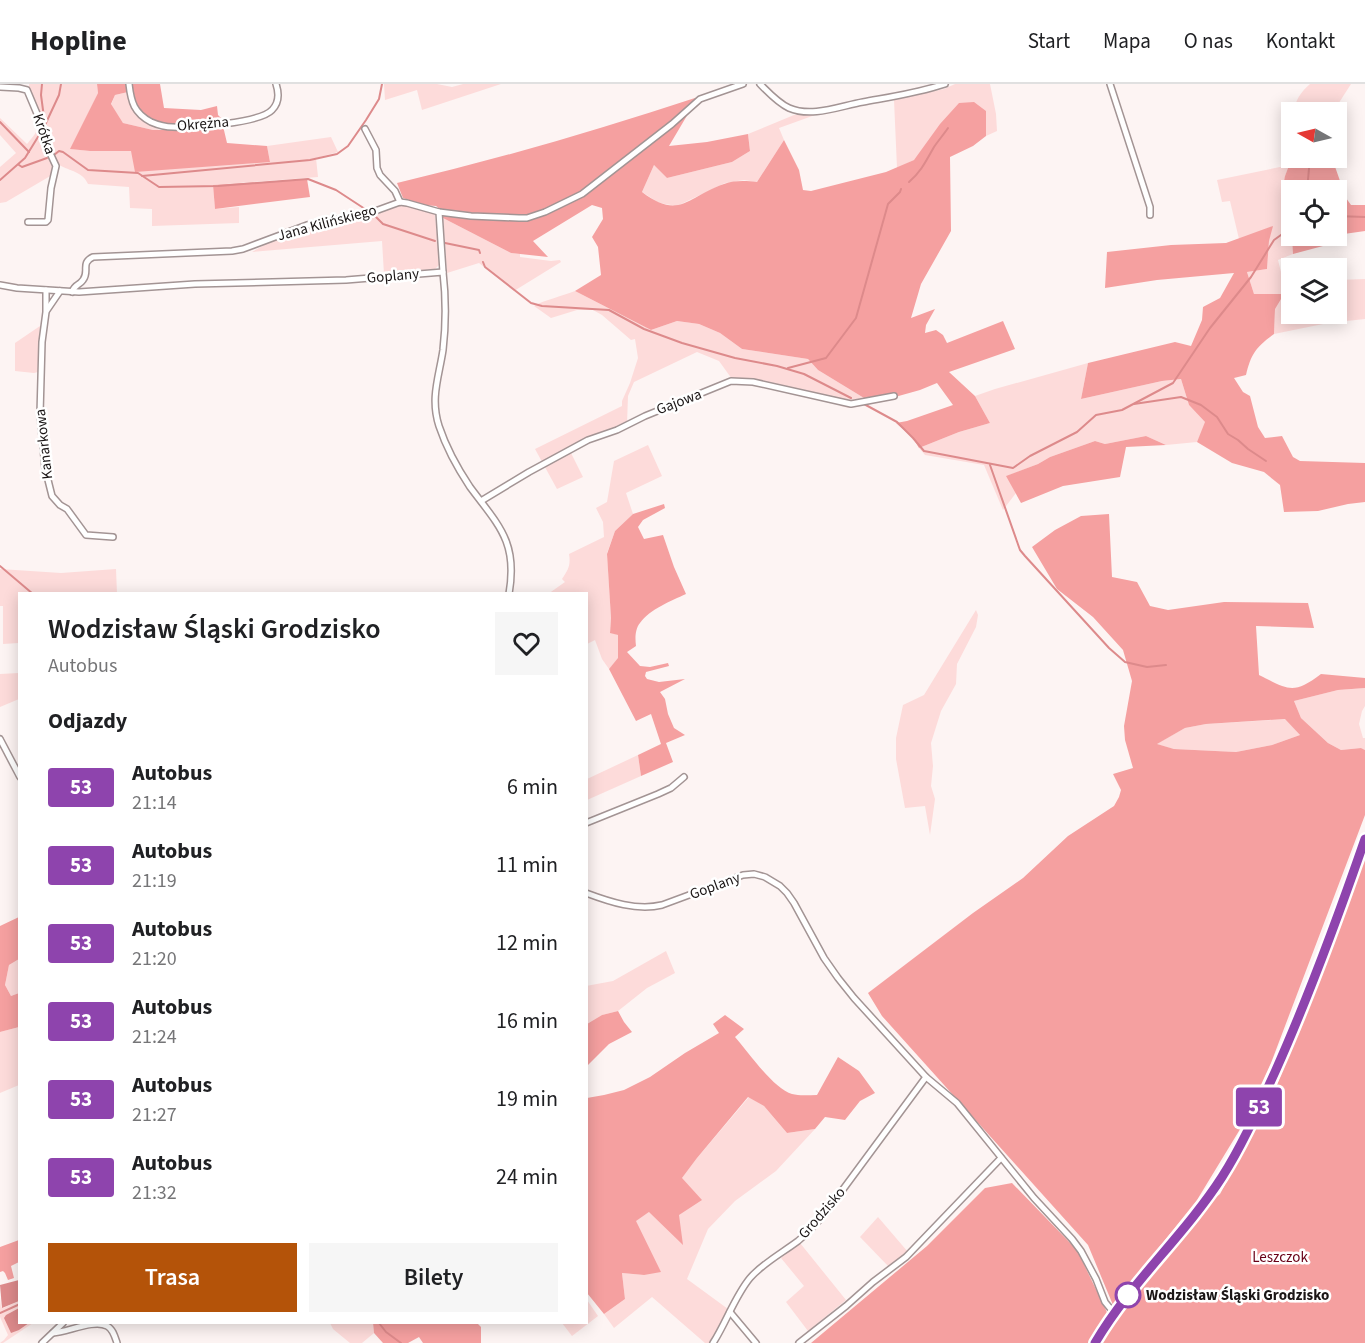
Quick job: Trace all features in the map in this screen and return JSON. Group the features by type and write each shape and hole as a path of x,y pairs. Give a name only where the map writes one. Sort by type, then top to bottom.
{"street":[{"name":"Okrężna","path":"129,84 131,98 139,113 161,126 176,127 237,121 266,115 276,104 278,90 276,84"},
{"path":"365,129 376,150 377,168 380,175 395,191 400,202 439,212 471,216 527,218 582,194 672,124 700,99 743,84"},
{"path":"760,84 776,100 789,108 810,111 830,110 916,93 945,84"},
{"path":"1110,84 1150,207 1150,215"},
{"name":"Krótka","path":"0,87 27,90 56,166 48,220 28,222"},
{"name":"Jana Kilińskiego","path":"72,292 74,286 84,278 86,262 93,257 232,251 307,225 367,214 400,202"},
{"path":"439,212 446,317 443,351 434,397 435,409 439,425 454,459 505,538 512,565 509,592"},
{"name":"Goplany","path":"0,285 72,292 204,283 346,280 443,272"},
{"name":"Kanarkowa","path":"46,290 40,414 49,486 55,500 67,509 86,535 113,537"},
{"name":"Kanarkowa","path":"46,312 60,291"},
{"name":"Gajowa","path":"481,501 588,440 617,430 645,416 731,381 753,382 851,404 894,396"},
{"path":"0,739 18,773"},
{"path":"588,822 671,788 684,777"},
{"path":"1095,1343 1114,1313 1207,1199 1237,1151 1301,1011 1365,839"},
{"name":"Goplany","path":"588,894 622,904 652,907 743,875 754,874 765,877 787,893 838,978 926,1077"},
{"path":"926,1077 957,1103 1034,1198 1072,1239 1096,1279 1105,1302 1114,1313"},
{"name":"Grodzisko","path":"713,1343 749,1279 760,1267 800,1240 815,1225 926,1077"},
{"path":"799,1343 906,1257 1001,1158"},
{"path":"730,1312 756,1343"},
{"path":"42,1343 62,1324"},
{"path":"53,1333 101,1324 111,1329 117,1343"}],"shaded area":[{"path":"29,84 97,84 98,93 71,149 131,151 270,162 267,146 331,137 338,152 316,158 318,177 213,185 215,209 239,207 239,223 152,226 152,209 130,208 129,187 88,184 80,174 59,165 53,168 52,175 6,202 0,203 0,167 16,153 0,135 0,118 27,144 37,128 34,111 24,91"},
{"path":"384,84 437,84 452,87 463,84 501,84 422,110 417,90 385,100"},
{"path":"955,84 990,84 997,131 986,136 986,111 914,160 897,168 894,100 944,89"},
{"path":"1310,84 1351,84 1339,102 1297,102"},
{"path":"128,92 129,99 138,115 160,130 123,123 111,105 115,95"},
{"path":"794,115 815,115 779,128 784,140 757,182 744,180 725,183 677,206 659,203 642,192 654,165 667,178 732,162 750,151 748,134"},
{"path":"1281,167 1289,168 1286,180 1281,180 1281,246 1293,246 1293,254 1278,260 1281,272 1281,324 1323,324 1274,334 1275,309 1254,294 1247,272 1267,269 1272,227 1239,239 1230,201 1222,202 1217,180"},
{"path":"406,205 435,215 440,264 434,270 384,274 382,241 252,252 269,240 308,227 370,217 397,206"},
{"path":"443,218 511,253 520,254 520,257 560,260 561,262 514,291 479,263 447,273"},
{"path":"1365,279 1365,319 1347,321 1347,280"},
{"path":"575,291 651,330 677,321 699,324 720,333 742,349 808,359 818,370 870,404 849,408 840,406 841,400 814,393 773,384 732,379 719,361 697,352 634,382 628,396 627,424 569,449 583,477 557,489 535,449 622,406 638,358 635,339 631,340 593,310 577,310 551,318 534,306"},
{"path":"40,326 38,372 15,371 15,343"},
{"path":"1088,363 1081,399 1181,379 1189,405 1206,423 1197,442 1166,445 1146,436 1105,444 1095,441 1007,476 1016,493 1003,510 984,465 925,455 919,448 959,432 990,423 975,396"},
{"path":"648,445 662,476 626,493 633,514 615,531 607,553 610,632 618,635 618,659 609,669 602,659 595,640 588,644 588,592 551,592 565,582 562,579 569,567 569,554 604,537 603,522 596,508 607,502 614,461"},
{"path":"0,569 61,573 116,569 117,592 18,592 18,643 3,644 3,606 0,606"},
{"path":"976,610 978,615 976,627 957,664 956,684 941,711 931,743 933,766 931,786 935,799 930,835 925,806 905,808 896,759 896,738 903,705 924,695"},
{"path":"18,673 18,699 0,707 0,674"},
{"path":"1365,688 1365,706 1359,724 1363,738 1365,738 1365,750 1361,748 1341,750 1328,743 1301,718 1294,701 1338,690"},
{"path":"1286,719 1300,735 1272,745 1236,752 1174,749 1156,744 1185,728 1206,724"},
{"path":"638,755 641,776 588,800 588,779"},
{"path":"666,951 675,973 647,988 618,1011 602,1015 588,1023 588,986 613,981"},
{"path":"18,960 18,993 11,996 5,985 9,965"},
{"path":"18,1027 18,1085 0,1093 0,1032"},
{"path":"749,1097 764,1106 787,1133 815,1129 776,1171 735,1201 708,1229 687,1279 728,1309 709,1343 705,1343 652,1297 614,1328 604,1314 625,1299 622,1273 644,1275 635,1221 649,1212 679,1215 682,1178"},
{"path":"878,1217 908,1252 889,1267 860,1237"},
{"path":"800,1243 846,1300 808,1331 786,1302 804,1286 781,1258"},
{"path":"18,1280 18,1301 2,1308 0,1285"},
{"path":"0,1298 3,1308 18,1301 18,1309 6,1315 19,1330 32,1324 0,1343 8,1335 0,1317"},
{"path":"588,1301 598,1316 588,1324"},
{"path":"18,1309 18,1324 28,1324 11,1333 4,1318"},
{"path":"330,1324 373,1324 374,1333 362,1343 350,1343 333,1329"},
{"path":"563,1324 588,1324 572,1336"}],"green space":[{"path":"97,84 127,84 128,92 115,95 111,104 123,123 153,130 223,126 227,143 267,146 270,162 135,172 131,151 70,149 98,93"},
{"path":"131,84 160,84 164,108 201,110 217,106 218,115 223,120 185,125 159,123 148,118 139,110 132,96"},
{"path":"698,97 669,146 748,134 750,151 732,162 667,178 654,165 642,192 666,205 684,203 728,183 757,182 784,140 799,170 803,190 811,191 886,172 914,160 940,124 959,103 974,102 986,111 986,136 973,146 950,157 951,231 921,284 911,318 935,309 926,325 925,333 936,330 943,335 947,343 1003,321 1015,349 949,372 975,396 990,423 959,432 919,448 913,438 896,423 953,405 937,383 895,397 864,398 818,370 808,359 742,349 720,333 699,324 677,321 651,330 575,291 601,275 598,247 592,237 603,219 602,208 592,205 533,241 548,257 511,253 443,218 442,211 436,206 423,205 403,198 397,183 548,143"},
{"path":"1288,168 1336,168 1340,180 1284,180"},
{"path":"307,179 310,197 215,209 213,185"},
{"path":"1347,199 1351,205 1365,205 1365,231 1347,234"},
{"path":"1273,226 1269,241 1267,269 1247,272 1254,294 1281,294 1281,299 1275,309 1274,334 1255,352 1246,375 1234,378 1243,392 1250,396 1258,427 1265,438 1282,436 1293,457 1300,461 1365,463 1365,502 1318,511 1284,512 1280,485 1264,472 1232,463 1197,442 1205,422 1189,405 1181,379 1081,399 1088,363 1175,342 1191,346 1202,320 1203,307 1220,298 1234,273 1157,280 1105,288 1107,252 1171,245 1226,243"},
{"path":"1293,246 1323,246 1293,254"},
{"path":"1146,436 1166,445 1126,447 1120,477 1063,486 1021,503 1006,476 1095,441 1105,444"},
{"path":"664,504 665,508 643,520 638,527 644,539 663,535 686,594 661,606 644,618 636,631 636,646 627,652 640,666 650,667 668,663 669,666 646,672 647,679 659,682 685,679 660,692 665,699 674,728 685,735 666,743 673,762 641,776 638,755 661,744 651,714 636,721 609,669 618,658 618,635 610,633 607,554 615,531 633,514"},
{"path":"1109,514 1112,577 1137,582 1150,606 1168,610 1224,602 1308,603 1314,628 1256,626 1259,675 1291,688 1304,685 1321,674 1365,678 1365,688 1338,690 1294,701 1301,718 1328,743 1341,750 1361,748 1365,750 1365,815 1271,1063 1242,1126 1197,1200 1113,1305 1088,1245 882,1016 868,993 1023,878 1068,836 1114,806 1121,790 1113,774 1133,768 1125,740 1124,726 1132,681 1123,650 1093,617 1057,589 1032,547 1055,530 1081,516","holes":["1285,719 1300,735 1272,745 1236,752 1174,749 1157,744 1185,728 1206,724"]},
{"name":"Leszczok","path":"1365,855 1365,1343 1099,1343 1116,1315 1205,1206 1220,1194 1270,1102 1327,960"},
{"path":"18,917 18,960 9,965 5,985 11,996 18,993 18,1027 0,1032 0,926"},
{"path":"618,1011 632,1032 609,1044 588,1065 588,1023 602,1015"},
{"path":"725,1015 744,1029 735,1037 769,1078 785,1091 795,1095 817,1095 838,1057 859,1071 875,1093 860,1101 845,1120 825,1117 815,1129 787,1133 764,1106 748,1097 682,1178 702,1200 679,1215 683,1245 649,1212 636,1221 661,1272 644,1275 622,1273 625,1299 604,1314 588,1294 588,1098 624,1090 650,1077 719,1033 713,1024"},
{"path":"1012,1183 1077,1250 1108,1315 1091,1343 811,1343 927,1246 985,1188"},
{"path":"18,1240 18,1262 11,1266 14,1278 8,1280 3,1271 0,1272 0,1247"},
{"path":"373,1324 478,1324 481,1327 481,1343 423,1343 419,1337 408,1343 383,1343 374,1333"}],"waterway":[{"path":"42,84 41,95 45,125"},
{"path":"45,125 59,95 61,84"},
{"path":"142,176 310,160 337,154 348,146 366,120 379,99 382,84"},
{"path":"0,122 29,152"},
{"path":"909,182 920,170 948,128"},
{"path":"0,180 25,158 41,132"},
{"path":"54,155 59,151 63,152 88,170 138,173 159,187 218,186 308,179 336,190 365,209"},
{"path":"19,165 22,167 47,158"},
{"path":"1308,180 1309,168"},
{"path":"788,368 826,358 856,318 888,204 901,189"},
{"path":"375,216 383,224 435,241"},
{"path":"1347,216 1365,217"},
{"path":"864,404 897,422 924,451 1013,468 1030,456 1077,432 1096,415 1122,410 1173,383 1210,328 1251,277 1274,240 1281,235"},
{"path":"445,243 479,250 480,253"},
{"path":"483,262 485,267 531,303 542,306 609,310 644,329 682,343 804,374 851,398"},
{"path":"1134,404 1181,397 1201,405 1217,417 1228,434 1266,461"},
{"path":"990,465 1020,550 1025,556 1109,648 1125,662 1147,667 1166,665"},
{"path":"0,566 31,592"},
{"path":"0,1313 18,1305"},
{"path":"380,1324 386,1332 401,1343"}],"bus line":[{"name":"53","path":"1095,1343 1123,1300 1207,1199 1234,1156 1296,1022 1365,839"}],"place":[{"name":"Wodzisław Śląski Grodzisko","path":"1128,1295"}]}
